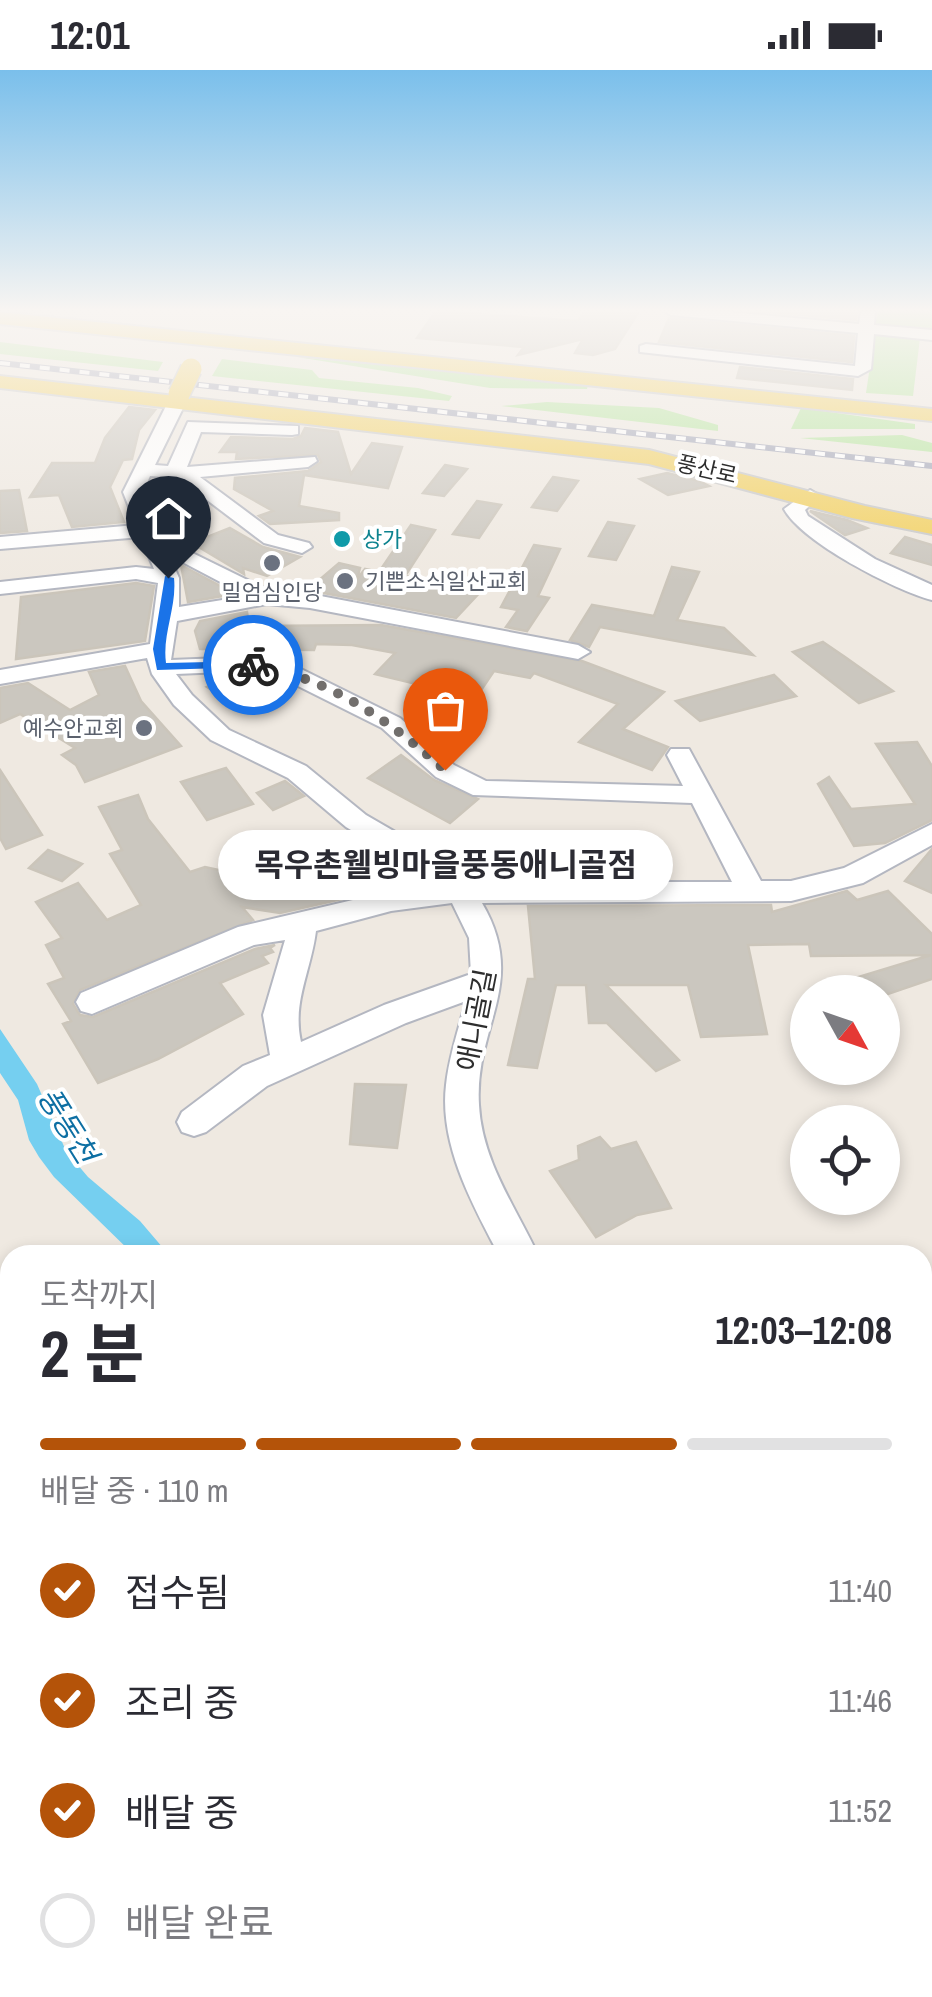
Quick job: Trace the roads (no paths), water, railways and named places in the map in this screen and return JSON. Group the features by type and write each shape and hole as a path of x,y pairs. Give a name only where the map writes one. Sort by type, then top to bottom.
{"main road":[{"name":"풍산로","path":"201,401 638,456 712,470 882,518 932,527"},
{"path":"819,401 932,411"}],"street":[{"path":"160,658 168,578 133,492 177,401"},
{"path":"179,471 194,426 292,430"},
{"path":"145,470 179,471 308,460"},
{"path":"179,471 272,540 302,548"},
{"path":"810,496 794,509 800,520 868,563 932,592"},
{"path":"0,542 150,536 264,597 310,600 578,652"},
{"path":"0,588 136,573 168,578"},
{"path":"166,616 250,603 264,597"},
{"path":"0,677 160,658 246,664 290,672 391,723 445,770 482,790 672,791 702,795"},
{"name":"애니골길","path":"160,658 183,700 214,730 297,772 356,821 450,877 460,892 483,935 488,962 470,1035 462,1104 466,1132 492,1207 513,1245"},
{"path":"680,754 752,892"},
{"path":"92,1002 249,935 391,900 460,892 570,895 791,891 853,876 932,833"},
{"path":"288,1061 279,1015 297,959 302,924"},
{"path":"194,1122 255,1076 395,1014 486,982"}],"water":[{"path":"0,1029 37,1084 66,1151 160,1245 124,1245 54,1177 29,1140 18,1100 0,1073"}],"railway":[{"path":"343,401 932,466"}],"place":[{"name":"상가","path":"342,539"},
{"name":"밀엄심인당","path":"272,563"},
{"name":"기쁜소식일산교회","path":"345,581"},
{"name":"예수안교회","path":"144,728"},
{"name":"목우촌웰빙마을풍동애니골점","path":"445,770"}],"water label":[{"name":"풍동천","path":"68,1125"}]}
